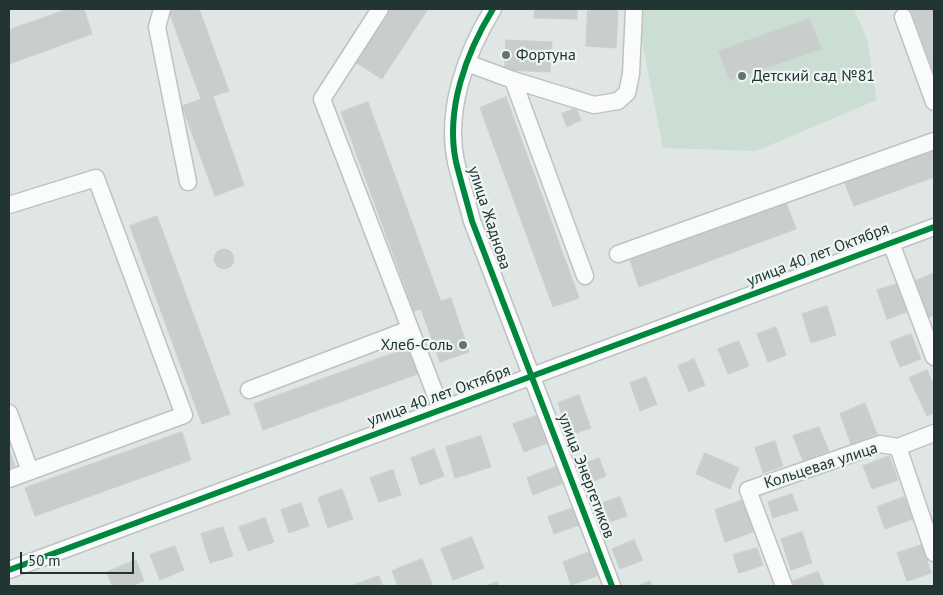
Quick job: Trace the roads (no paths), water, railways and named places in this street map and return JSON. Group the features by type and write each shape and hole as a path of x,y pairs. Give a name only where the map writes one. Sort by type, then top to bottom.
{"street":[{"path":"162,9 157,27 188,182"},
{"path":"380,9 322,98 441,409"},
{"name":"улица Жаднова","path":"493,9 467,63 458,90 453,134 456,161 472,221 533,376"},
{"path":"467,63 513,80 594,105 618,101 627,93 631,74 634,9"},
{"path":"903,18 934,102"},
{"path":"513,80 585,276"},
{"path":"618,254 934,141"},
{"path":"9,205 96,178 184,415 9,479"},
{"name":"улица 40 лет Октября","path":"9,570 934,227"},
{"path":"891,243 934,356"},
{"path":"249,390 410,329"},
{"name":"улица Энергетиков","path":"533,376 612,586"},
{"path":"9,413 30,471"},
{"name":"Кольцевая улица","path":"784,586 748,490 880,444 898,447 934,433"},
{"path":"898,447 934,553"}],"place":[{"name":"Фортуна","path":"506,55"},
{"name":"Детский сад №81","path":"742,76"},
{"name":"Хлеб-Соль","path":"463,345"}]}
